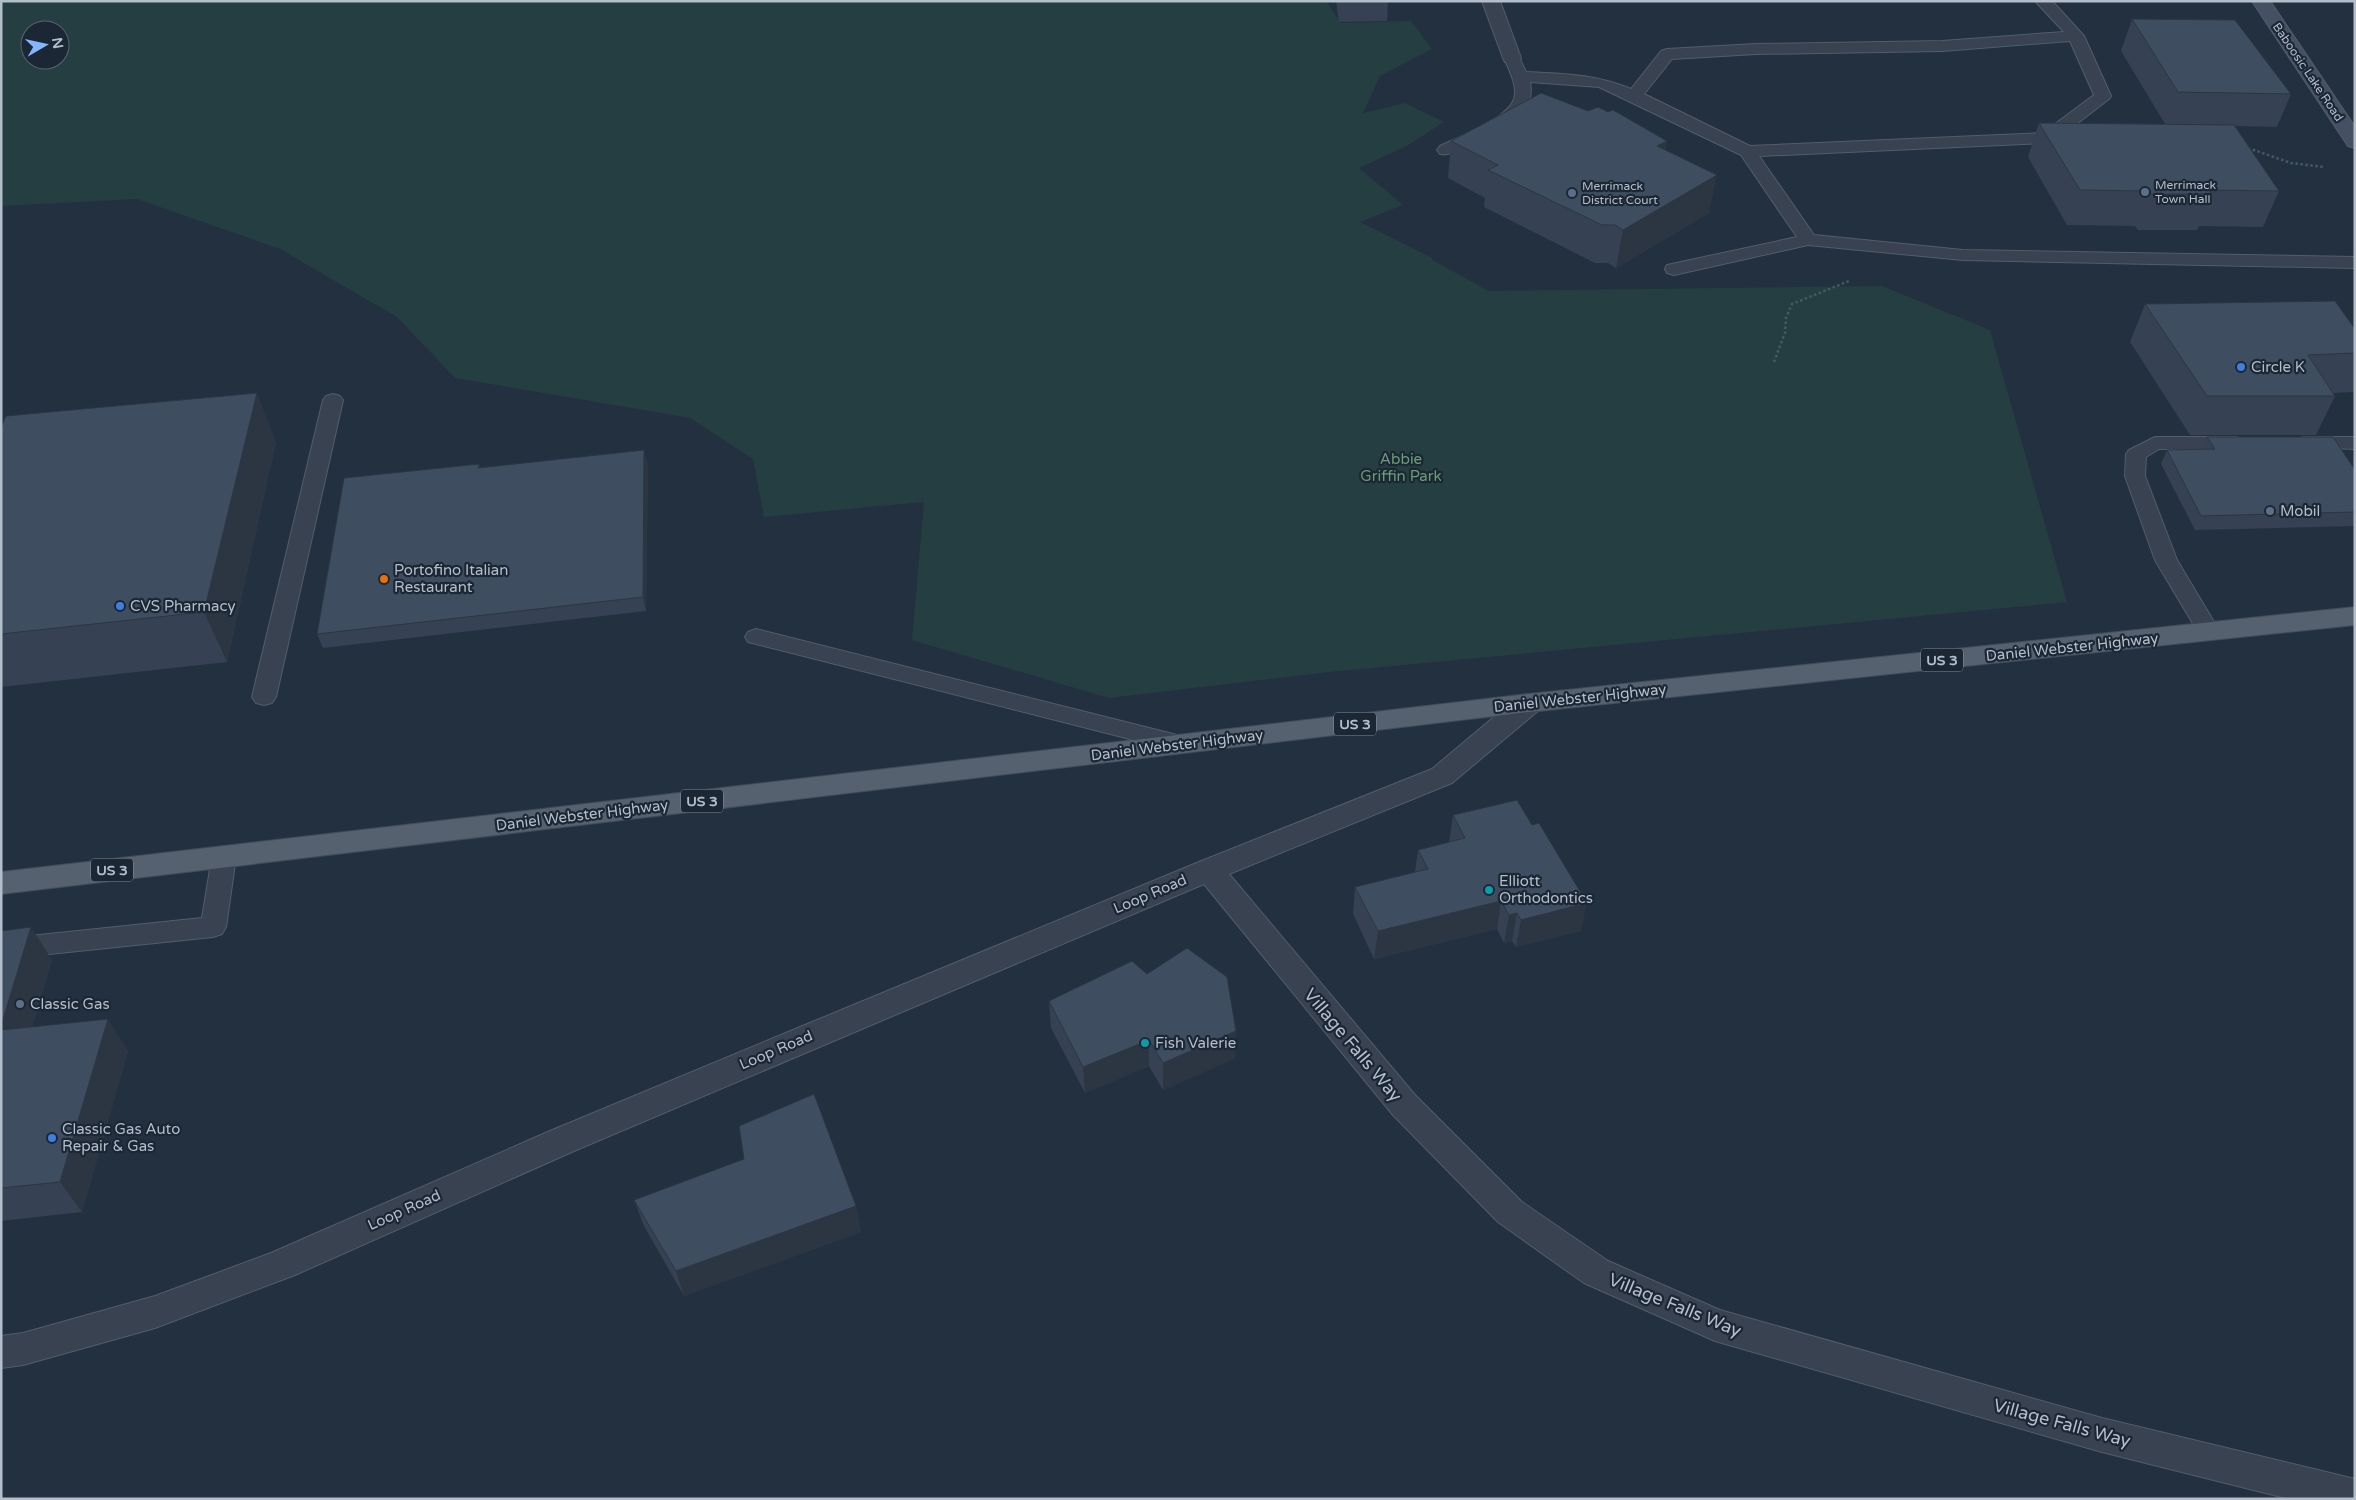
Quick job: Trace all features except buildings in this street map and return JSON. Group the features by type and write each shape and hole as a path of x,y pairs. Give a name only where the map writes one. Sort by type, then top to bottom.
{"main road":[{"name":"Daniel Webster Highway","path":"1,883 1529,703 2355,616"}],"street":[{"path":"1491,1 1512,58"},
{"name":"Baboosic Lake Road","path":"2261,1 2355,142"},
{"name":"Loop Road","path":"1,1352 23,1350 155,1312 283,1264 571,1137 1209,870 1442,776 1529,703"},
{"name":"Village Falls Way","path":"1209,870 1404,1105 1510,1212 1596,1272 1715,1325 2102,1435 2355,1497"}],"lane":[{"path":"1520,77 1574,79 1602,83 1634,96 1747,150 2047,138 2103,96 2076,36 2043,1"},
{"path":"1634,96 1666,54 1756,49 1942,46 2076,36"},
{"path":"1446,150 1512,115 1522,101 1524,90 1512,58"},
{"path":"1747,150 1808,240"},
{"path":"1674,268 1808,240 1963,254 2355,263"},
{"path":"264,697 333,400"},
{"path":"2209,632 2166,560 2135,476 2136,454 2155,443 2255,443"},
{"path":"2285,443 2355,443"},
{"path":"756,637 1181,744"},
{"path":"1,949 213,926 224,857"}],"path":[{"path":"2244,146 2291,164 2324,167"},
{"path":"1774,362 1785,333 1786,318 1792,304 1843,283 1857,280"}],"green space":[{"name":"Abbie Griffin Park","path":"1,1 1326,1 1341,23 1411,21 1432,49 1380,76 1363,113 1405,103 1444,122 1407,146 1359,168 1403,205 1360,222 1432,258 1432,260 1489,291 1882,286 1990,330 2067,602 1330,672 1109,698 912,640 924,502 764,517 753,459 690,418 455,378 397,317 280,249 137,199 1,206"}],"place":[{"name":"Merrimack Town Hall","path":"2145,192"},
{"name":"Merrimack District Court","path":"1572,193"},
{"name":"Circle K","path":"2241,367"},
{"name":"Mobil","path":"2270,511"},
{"name":"Portofino Italian Restaurant","path":"384,579"},
{"name":"CVS Pharmacy","path":"120,606"},
{"name":"Elliott Orthodontics","path":"1489,890"},
{"name":"Classic Gas","path":"20,1004"},
{"name":"Fish Valerie","path":"1145,1043"},
{"name":"Classic Gas Auto Repair & Gas","path":"52,1138"}]}
